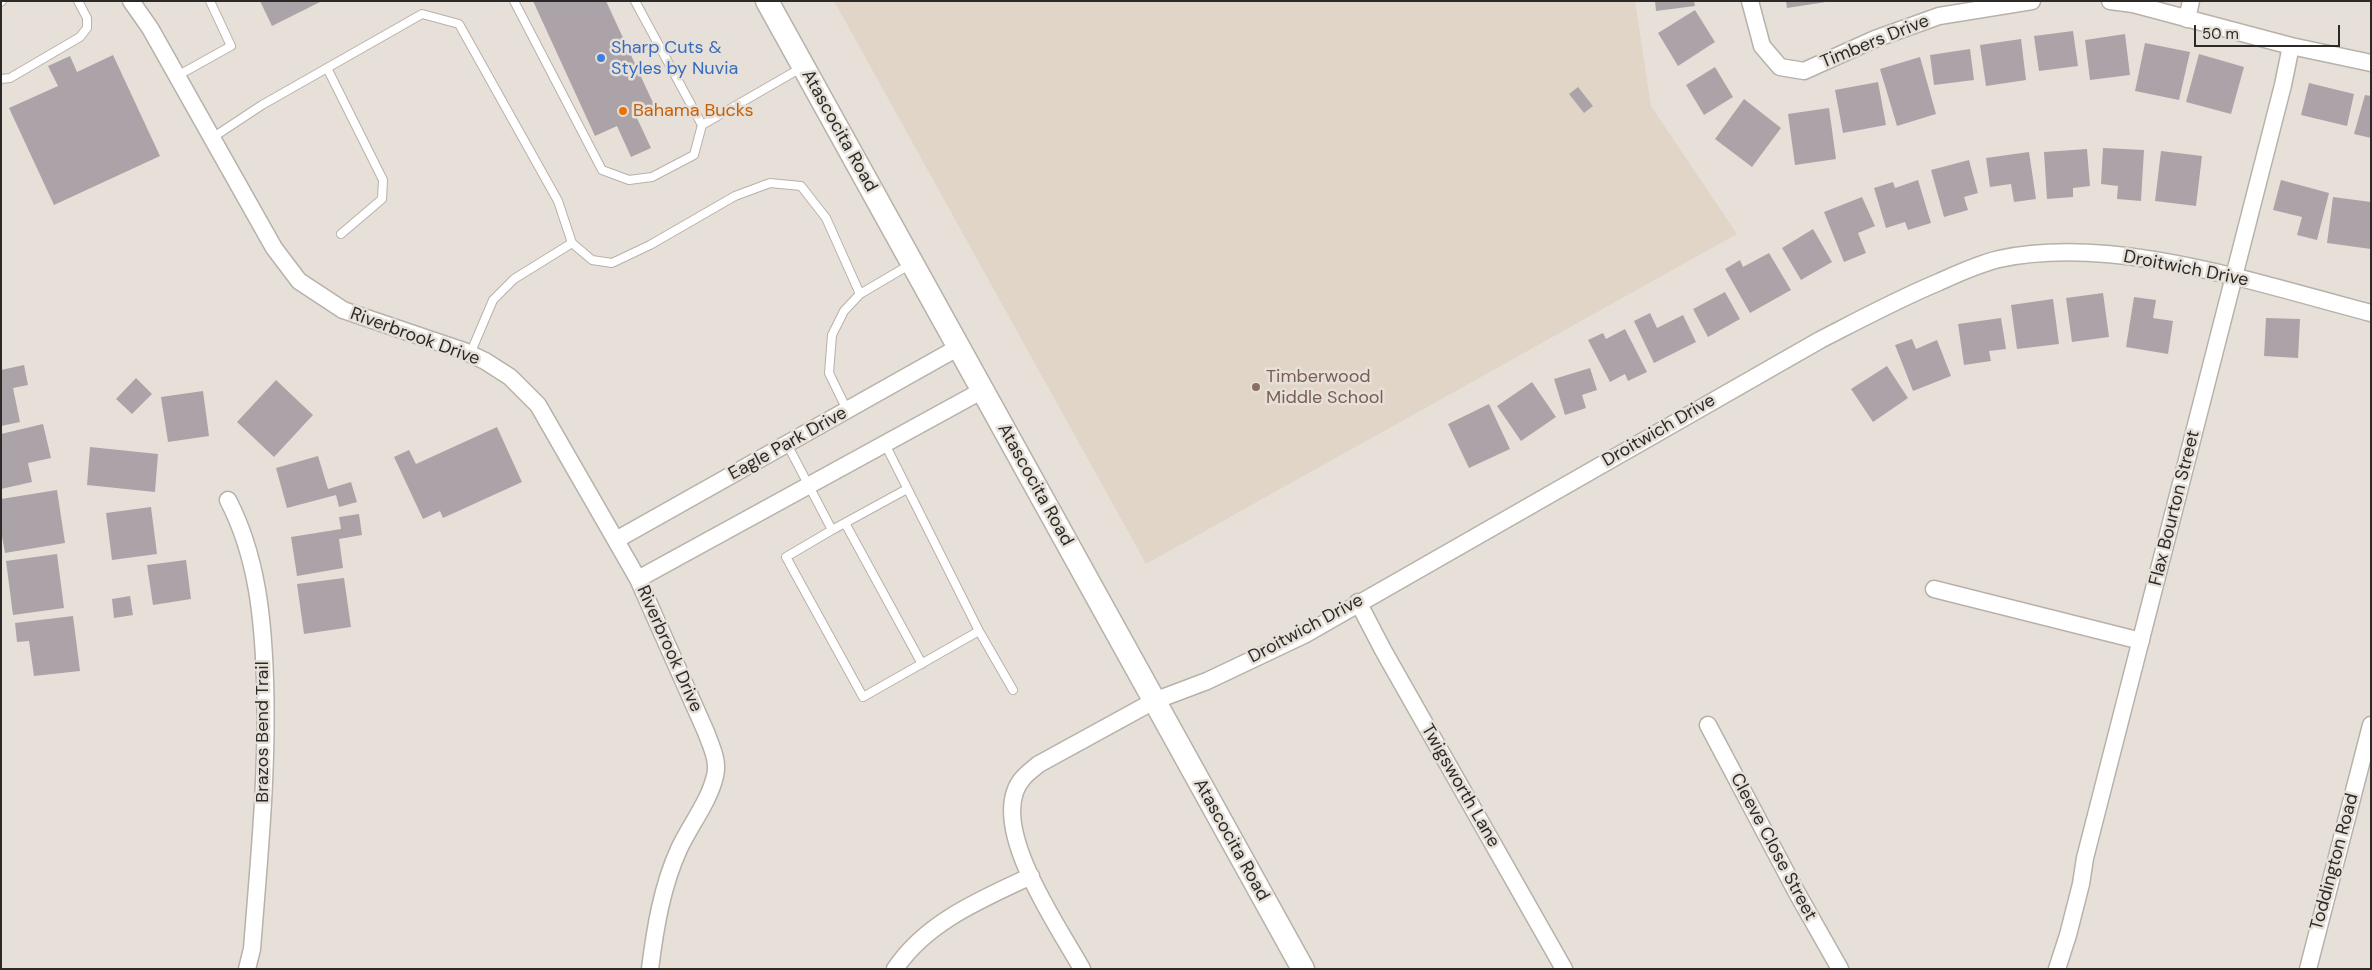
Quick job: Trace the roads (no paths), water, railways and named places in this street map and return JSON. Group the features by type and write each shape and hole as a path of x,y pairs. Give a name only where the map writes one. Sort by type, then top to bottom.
{"main road":[{"name":"Atascocita Road","path":"767,1 1303,969"}],"street":[{"name":"Riverbrook Drive","path":"131,1 150,28 274,248 299,281 343,310 470,354 510,377 538,405 638,578 706,732 715,756 716,766 712,785 678,851 670,873 656,928 650,969"},
{"name":"Timbers Drive","path":"1750,1 1761,42 1780,67 1804,70 1875,39 1918,23 1979,5 2032,1"},
{"path":"2110,1 2133,4 2291,46 2371,63"},
{"path":"2187,19 2191,1"},
{"name":"Flax Bourton Street","path":"2057,969 2068,936 2085,858 2291,46"},
{"name":"Droitwich Drive","path":"1031,876 1013,830 1011,809 1015,792 1023,777 1039,764 1154,701 1207,681 1287,644 1820,340 1905,296 1974,266 2023,255 2048,253 2115,255 2164,262 2233,277 2371,313"},
{"name":"Eagle Park Drive","path":"616,540 959,347"},
{"path":"638,578 983,390"},
{"name":"Brazos Bend Trail","path":"228,500 237,518 251,560 258,597 264,658 265,790 252,949 247,969"},
{"path":"1934,589 2141,641"},
{"name":"Twigsworth Lane","path":"1358,602 1383,650 1564,969"},
{"name":"Cleeve Close Street","path":"1708,725 1792,885 1840,969"},
{"name":"Toddington Road","path":"2308,969 2371,725"},
{"path":"895,969 914,945 953,916 1031,876 1082,969"}],"lane":[{"path":"1,79 10,78 80,37 87,28 86,18 78,1"},
{"path":"177,76 231,46 210,1"},
{"path":"514,1 602,170 629,180 652,177 694,155 702,125 635,1"},
{"path":"212,138 262,105 422,14 459,24 558,201 572,243 592,260 612,263 650,245 735,196 770,183 801,186 826,218 860,294"},
{"path":"702,125 804,67"},
{"path":"327,68 383,180 382,199 341,234"},
{"path":"470,354 492,300 514,279 572,243"},
{"path":"847,410 829,373 832,335 844,311 860,294 913,263"},
{"path":"884,443 980,631 1013,690"},
{"path":"787,444 832,530"},
{"path":"907,489 786,557 863,698 980,631"},
{"path":"844,523 922,664"}],"place":[{"name":"Sharp Cuts & Styles by Nuvia","path":"601,58"},
{"name":"Bahama Bucks","path":"623,111"},
{"name":"Timberwood Middle School","path":"1256,387"}]}
